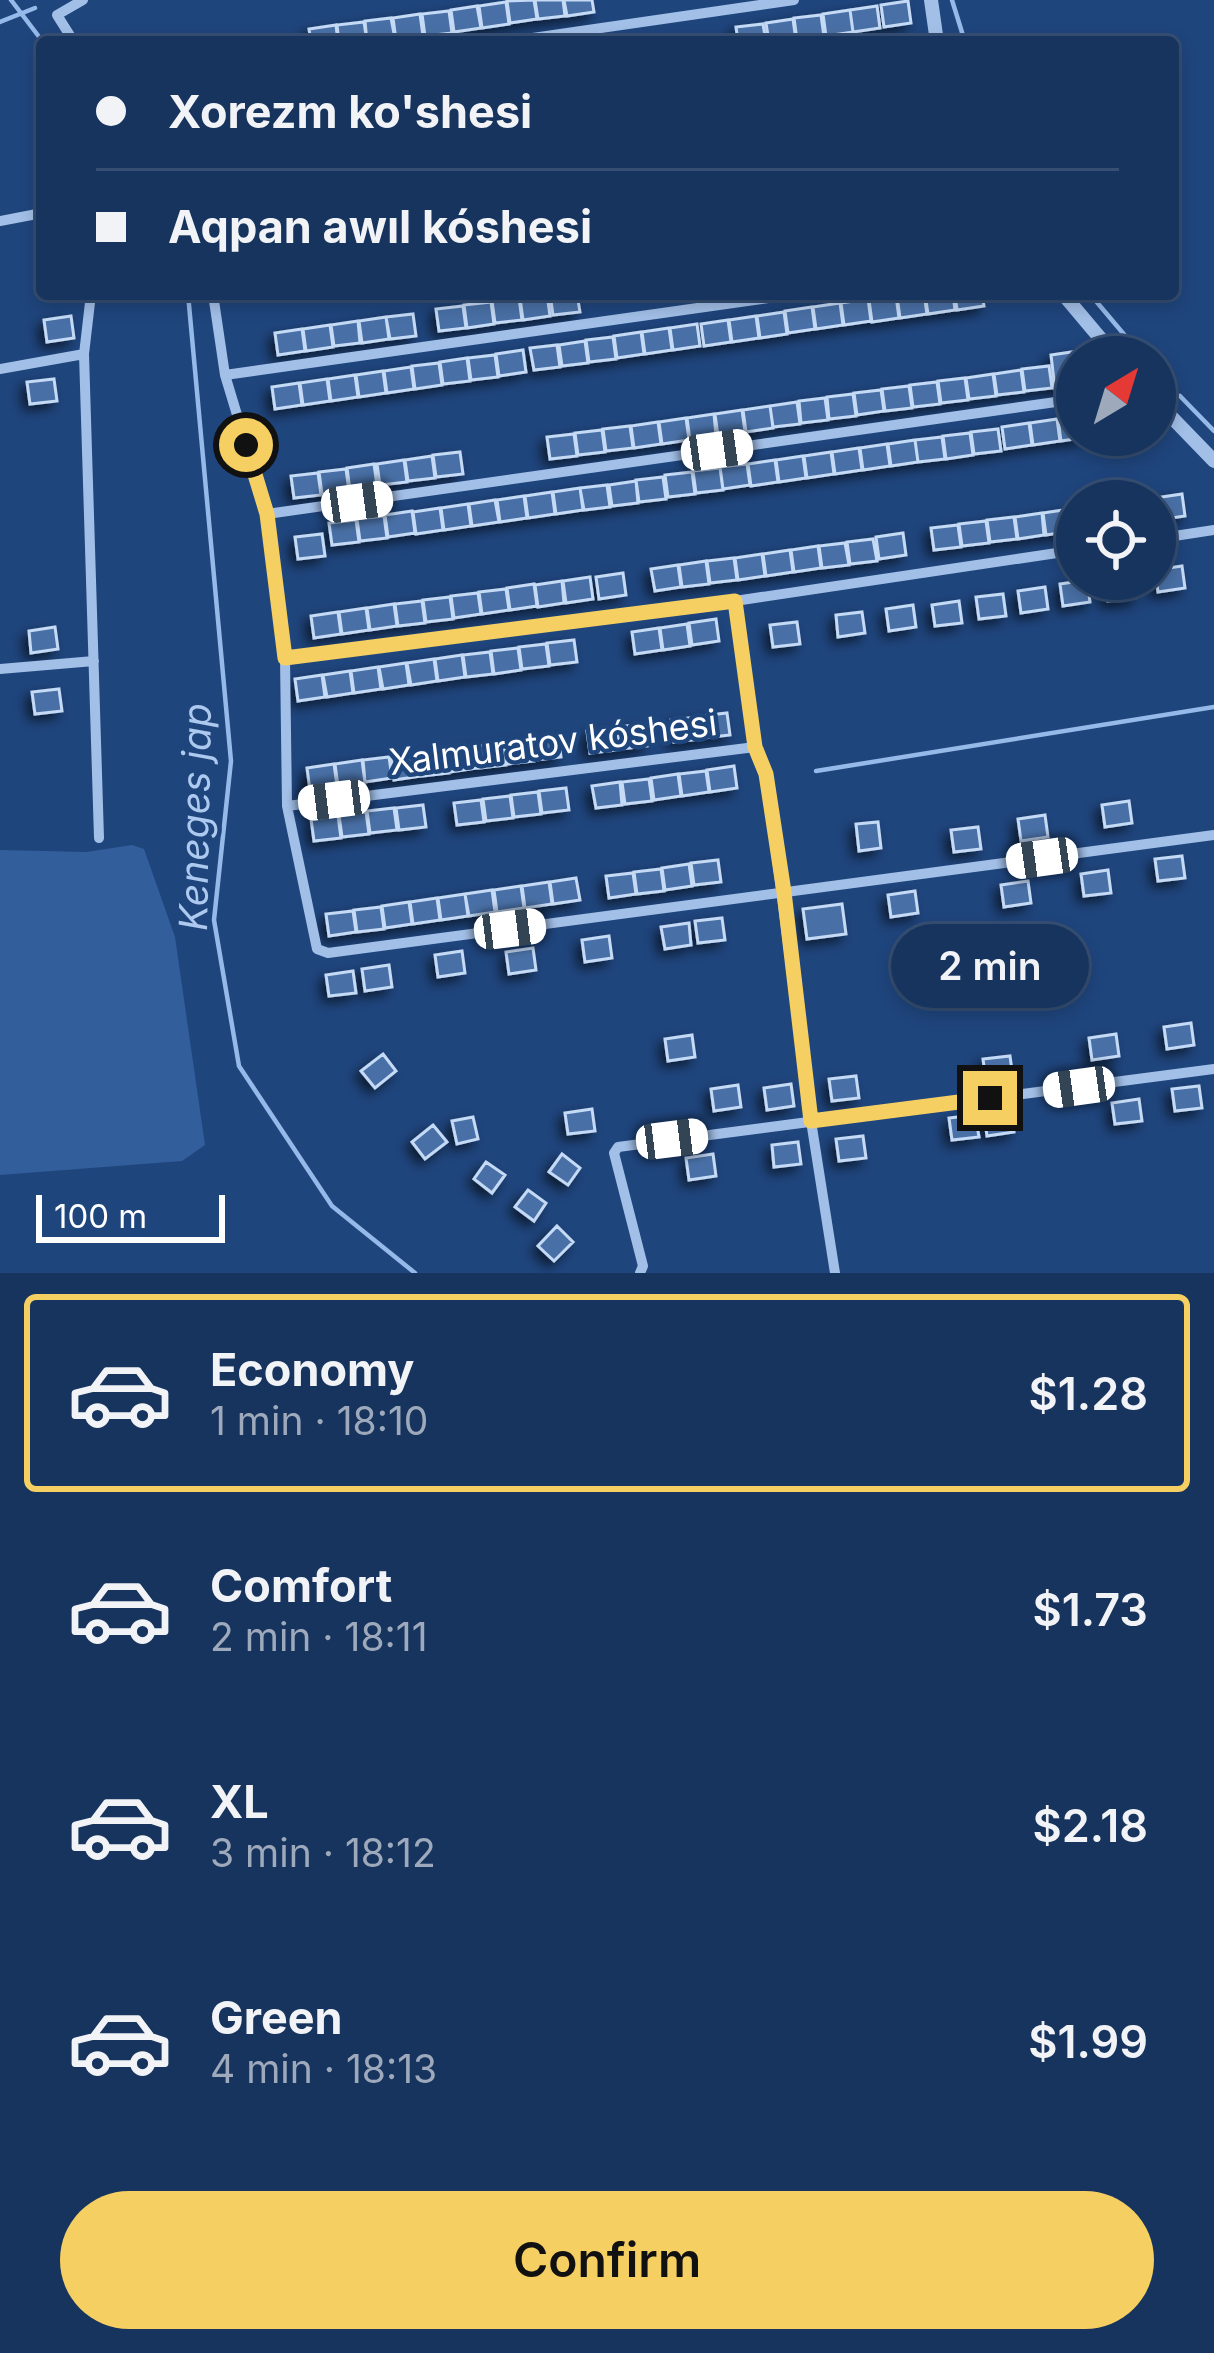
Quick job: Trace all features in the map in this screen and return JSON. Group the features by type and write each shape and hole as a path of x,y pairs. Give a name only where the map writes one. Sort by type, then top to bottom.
{"street":[{"path":"70,36 57,15 83,0"},
{"path":"546,36 794,0"},
{"path":"931,0 936,36"},
{"path":"0,220 36,214"},
{"path":"90,300 84,354 99,838"},
{"path":"214,300 225,375 267,514 285,658 287,806 317,949 328,953 1214,836"},
{"path":"225,375 755,300"},
{"path":"1068,300 1098,336"},
{"path":"0,369 84,354"},
{"path":"267,514 1056,402"},
{"path":"1176,422 1214,461"},
{"path":"1176,536 1214,530"},
{"path":"285,658 735,601 1056,553"},
{"path":"735,601 755,747 766,774 784,892 811,1121 835,1273"},
{"path":"0,669 94,661"},
{"name":"Xalmuratov kóshesi","path":"287,806 755,747"},
{"path":"640,1273 643,1266 614,1153 626,1145 1214,1070"}],"shaded area":[{"path":"132,845 144,849 175,937 205,1145 182,1161 0,1175 0,850 86,852"}],"building":[{"path":"534,0 537,19 510,23 507,1"},
{"path":"535,0 563,0 565,16 538,19"},
{"path":"564,0 592,0 594,12 567,16"},
{"path":"908,1 911,23 884,27 881,5"},
{"path":"506,2 509,24 482,28 479,6"},
{"path":"477,6 481,28 454,32 451,10"},
{"path":"877,6 880,28 853,32 850,10"},
{"path":"850,10 853,32 826,36 823,14"},
{"path":"449,11 452,33 425,36 422,14"},
{"path":"420,14 423,36 395,36 393,18"},
{"path":"821,15 824,36 796,36 794,18"},
{"path":"391,18 394,36 366,36 365,21"},
{"path":"793,19 795,36 768,36 766,23"},
{"path":"364,22 366,36 338,36 337,25"},
{"path":"763,24 765,36 737,36 736,27"},
{"path":"336,25 337,36 310,36 309,29"},
{"path":"519,300 522,320 495,323 492,301"},
{"path":"520,300 548,300 550,316 523,320"},
{"path":"551,300 578,300 580,312 553,315"},
{"path":"868,300 871,321 844,325 841,303"},
{"path":"869,300 897,300 899,318 872,322"},
{"path":"898,300 925,300 927,314 900,318"},
{"path":"926,300 954,300 955,310 928,314"},
{"path":"956,300 983,300 984,306 957,310"},
{"path":"491,302 494,324 467,328 464,305"},
{"path":"840,303 843,325 816,329 813,307"},
{"path":"463,306 466,328 439,331 436,309"},
{"path":"812,307 815,329 788,333 785,311"},
{"path":"784,312 787,334 760,338 757,316"},
{"path":"413,314 416,336 390,339 386,317"},
{"path":"71,316 74,338 47,342 44,320"},
{"path":"756,316 759,338 732,342 729,320"},
{"path":"386,317 389,339 362,343 359,321"},
{"path":"728,320 731,342 704,346 701,324"},
{"path":"358,321 360,343 334,346 331,325"},
{"path":"697,324 700,346 673,350 670,328"},
{"path":"330,325 333,347 306,351 303,329"},
{"path":"669,328 672,350 645,354 642,332"},
{"path":"302,329 305,351 278,355 275,333"},
{"path":"641,332 644,354 617,358 614,336"},
{"path":"613,337 616,359 589,362 586,340"},
{"path":"585,341 588,363 562,366 559,345"},
{"path":"557,345 560,367 534,370 530,348"},
{"path":"523,350 526,372 499,376 496,354"},
{"path":"1056,354 1055,389 1051,355"},
{"path":"495,355 498,377 471,380 468,358"},
{"path":"467,358 470,381 443,384 440,362"},
{"path":"439,363 442,385 415,389 412,366"},
{"path":"1049,366 1052,388 1025,391 1022,369"},
{"path":"411,367 414,389 387,393 384,371"},
{"path":"1021,370 1024,392 997,395 994,374"},
{"path":"383,371 386,393 359,397 356,375"},
{"path":"993,374 996,396 969,399 966,378"},
{"path":"355,375 358,397 331,401 328,379"},
{"path":"965,378 968,400 941,403 938,381"},
{"path":"54,379 57,401 30,404 27,382"},
{"path":"327,379 330,401 303,405 300,383"},
{"path":"937,382 940,404 913,407 910,385"},
{"path":"299,383 302,405 275,409 272,387"},
{"path":"909,386 912,408 885,411 882,389"},
{"path":"881,390 884,411 857,415 854,393"},
{"path":"853,394 856,416 829,419 827,397"},
{"path":"825,398 828,420 801,423 799,401"},
{"path":"797,402 800,424 773,427 770,406"},
{"path":"770,406 773,428 746,432 743,410"},
{"path":"742,410 745,432 718,436 715,414"},
{"path":"714,414 716,436 690,440 687,418"},
{"path":"686,418 689,440 662,444 659,422"},
{"path":"1056,419 1056,442 1033,445 1030,423"},
{"path":"658,422 661,444 634,448 631,426"},
{"path":"1029,423 1032,445 1005,449 1002,427"},
{"path":"630,426 633,448 606,451 603,429"},
{"path":"998,429 1001,451 974,454 971,432"},
{"path":"602,430 605,452 578,455 575,433"},
{"path":"970,433 973,455 946,459 943,436"},
{"path":"574,434 577,456 550,459 547,437"},
{"path":"942,437 945,459 918,462 915,440"},
{"path":"915,440 918,462 891,466 888,444"},
{"path":"887,444 890,466 863,470 860,448"},
{"path":"859,448 862,470 835,474 832,452"},
{"path":"460,452 463,474 436,477 433,455"},
{"path":"831,452 834,474 807,478 804,456"},
{"path":"432,456 435,478 408,481 405,460"},
{"path":"803,456 806,478 779,482 776,460"},
{"path":"404,460 407,482 380,485 377,464"},
{"path":"775,460 778,482 751,486 748,464"},
{"path":"374,464 377,486 350,490 347,468"},
{"path":"747,464 750,485 723,489 720,467"},
{"path":"720,468 723,490 696,493 693,471"},
{"path":"346,469 349,491 322,494 319,472"},
{"path":"692,472 695,494 668,497 665,475"},
{"path":"318,473 321,495 294,498 291,476"},
{"path":"663,477 666,499 639,502 636,480"},
{"path":"636,481 638,503 612,506 609,485"},
{"path":"607,485 610,507 584,510 580,488"},
{"path":"580,488 583,510 556,514 553,492"},
{"path":"552,492 555,514 528,518 525,496"},
{"path":"1182,494 1185,516 1176,517 1176,495"},
{"path":"524,496 527,518 500,522 497,500"},
{"path":"495,500 499,522 472,526 469,504"},
{"path":"468,504 471,526 444,530 441,508"},
{"path":"440,508 443,530 416,534 413,512"},
{"path":"412,511 415,533 388,537 385,515"},
{"path":"1056,511 1056,533 1046,535 1043,513"},
{"path":"1042,513 1044,535 1018,539 1015,517"},
{"path":"384,516 387,538 360,541 357,519"},
{"path":"1014,517 1017,539 990,542 987,520"},
{"path":"356,520 359,542 332,545 329,523"},
{"path":"986,521 989,543 962,546 959,524"},
{"path":"958,525 961,547 934,550 931,528"},
{"path":"903,533 906,555 879,559 876,537"},
{"path":"322,534 325,556 298,559 295,537"},
{"path":"873,539 877,561 850,564 847,542"},
{"path":"845,543 849,565 822,568 819,546"},
{"path":"818,546 821,568 794,572 791,550"},
{"path":"790,550 793,572 766,576 763,554"},
{"path":"762,554 765,576 738,580 735,558"},
{"path":"734,558 737,580 710,583 707,561"},
{"path":"706,561 709,584 682,587 679,565"},
{"path":"678,565 681,587 655,591 651,569"},
{"path":"1182,566 1185,588 1176,589 1176,567"},
{"path":"623,573 626,595 599,599 596,577"},
{"path":"590,577 593,599 566,603 563,581"},
{"path":"562,581 564,603 538,607 535,585"},
{"path":"534,584 537,606 510,610 507,588"},
{"path":"1045,587 1048,609 1021,613 1018,591"},
{"path":"506,589 509,610 482,614 479,592"},
{"path":"478,593 481,614 454,618 451,596"},
{"path":"1003,594 1006,616 979,619 976,597"},
{"path":"450,597 453,619 426,622 423,600"},
{"path":"1062,600 1090,600 1090,602 1063,606"},
{"path":"422,601 425,623 398,626 395,604"},
{"path":"959,601 962,623 935,626 932,605"},
{"path":"394,604 397,626 370,630 367,608"},
{"path":"913,605 916,627 889,631 886,609"},
{"path":"366,608 369,630 342,634 339,612"},
{"path":"338,612 341,634 314,638 311,616"},
{"path":"862,612 865,633 838,637 836,615"},
{"path":"716,619 719,641 692,645 689,623"},
{"path":"797,622 800,644 773,647 770,625"},
{"path":"687,624 690,646 663,650 660,628"},
{"path":"55,627 58,649 31,653 29,631"},
{"path":"659,628 662,650 635,654 632,632"},
{"path":"574,640 577,662 550,665 547,643"},
{"path":"546,644 549,666 522,669 519,647"},
{"path":"518,648 521,670 494,674 491,651"},
{"path":"490,652 493,674 466,677 463,655"},
{"path":"462,655 465,677 438,681 435,659"},
{"path":"434,659 437,681 411,685 407,663"},
{"path":"406,663 409,685 383,689 379,667"},
{"path":"378,667 381,689 354,693 351,671"},
{"path":"350,671 353,693 327,697 323,675"},
{"path":"322,675 325,697 298,701 295,679"},
{"path":"59,689 62,711 35,714 32,692"},
{"path":"727,713 730,735 703,738 700,716"},
{"path":"698,717 701,739 674,742 671,720"},
{"path":"644,724 647,746 620,749 617,727"},
{"path":"614,728 617,750 590,753 587,731"},
{"path":"558,735 561,757 535,760 531,738"},
{"path":"531,739 534,761 507,764 504,742"},
{"path":"503,743 506,765 479,768 476,746"},
{"path":"474,746 477,768 450,772 447,750"},
{"path":"446,751 449,773 422,776 419,754"},
{"path":"418,755 421,776 394,780 391,758"},
{"path":"389,757 392,778 365,782 363,760"},
{"path":"362,760 365,783 338,786 335,764"},
{"path":"334,764 337,786 310,790 307,768"},
{"path":"734,766 737,788 710,792 707,770"},
{"path":"706,771 709,792 682,796 679,774"},
{"path":"678,774 681,796 654,800 651,778"},
{"path":"649,779 652,801 625,804 622,782"},
{"path":"620,782 622,805 596,808 592,786"},
{"path":"566,788 569,810 542,813 539,791"},
{"path":"538,792 541,814 514,817 511,795"},
{"path":"510,796 513,818 486,821 483,799"},
{"path":"481,800 484,822 457,825 454,803"},
{"path":"1129,801 1132,823 1105,827 1102,805"},
{"path":"423,805 426,827 399,830 396,808"},
{"path":"394,808 397,830 370,833 367,811"},
{"path":"366,812 369,834 342,837 339,815"},
{"path":"1045,815 1048,837 1021,841 1018,819"},
{"path":"338,816 341,838 314,841 311,819"},
{"path":"878,822 881,848 859,851 856,824"},
{"path":"978,827 981,849 954,852 951,830"},
{"path":"1182,856 1185,878 1158,881 1155,859"},
{"path":"718,860 721,882 694,885 691,863"},
{"path":"689,864 692,886 665,890 662,868"},
{"path":"661,869 664,891 637,894 634,872"},
{"path":"1108,870 1111,893 1084,896 1081,874"},
{"path":"633,873 636,894 609,898 606,876"},
{"path":"576,878 580,900 553,904 550,882"},
{"path":"1028,881 1031,903 1004,907 1001,885"},
{"path":"549,882 552,904 525,908 522,886"},
{"path":"521,886 524,908 497,912 494,890"},
{"path":"492,890 495,912 469,916 465,894"},
{"path":"915,891 918,913 891,917 888,895"},
{"path":"465,894 468,916 441,920 438,898"},
{"path":"437,898 440,920 413,924 410,902"},
{"path":"409,902 412,924 385,928 382,906"},
{"path":"842,904 846,934 807,939 803,909"},
{"path":"381,907 384,929 357,932 354,910"},
{"path":"353,911 356,932 329,936 326,914"},
{"path":"722,918 725,940 698,943 695,921"},
{"path":"689,923 691,945 665,949 661,927"},
{"path":"609,936 612,958 585,962 582,940"},
{"path":"533,948 536,970 509,974 506,952"},
{"path":"462,951 465,973 438,977 435,955"},
{"path":"389,965 392,987 365,991 362,969"},
{"path":"353,971 356,993 329,996 326,975"},
{"path":"1191,1023 1194,1045 1167,1049 1164,1027"},
{"path":"1116,1034 1119,1056 1092,1060 1089,1038"},
{"path":"692,1035 695,1057 668,1061 665,1039"},
{"path":"383,1054 396,1071 375,1088 361,1071"},
{"path":"1010,1056 1013,1078 986,1081 983,1059"},
{"path":"856,1076 859,1098 832,1101 829,1079"},
{"path":"791,1084 794,1106 767,1110 764,1088"},
{"path":"738,1085 741,1107 714,1111 711,1089"},
{"path":"1199,1086 1202,1108 1175,1111 1172,1089"},
{"path":"1139,1099 1142,1121 1115,1124 1112,1103"},
{"path":"592,1109 595,1131 568,1134 565,1113"},
{"path":"1011,1110 1014,1132 987,1136 984,1114"},
{"path":"975,1115 979,1137 952,1140 949,1118"},
{"path":"473,1117 478,1139 457,1144 452,1121"},
{"path":"433,1125 447,1142 425,1159 412,1142"},
{"path":"863,1136 866,1158 839,1161 836,1139"},
{"path":"798,1142 801,1164 774,1167 772,1145"},
{"path":"562,1154 580,1168 568,1185 549,1172"},
{"path":"713,1154 716,1176 689,1180 686,1158"},
{"path":"486,1162 505,1175 492,1193 474,1179"},
{"path":"528,1190 546,1203 534,1221 515,1207"},
{"path":"557,1226 573,1242 554,1261 538,1246"}],"waterway":[{"name":"Keneges jap","path":"11,0 38,36"},
{"path":"952,0 963,36"},
{"name":"Keneges jap","path":"0,22 35,8"},
{"name":"Keneges jap","path":"189,300 231,761 214,920 239,1066 332,1206 415,1273"},
{"path":"1095,300 1125,336"},
{"path":"1180,396 1214,431"},
{"path":"816,771 1214,707"}],"route":[{"path":"246,445 267,514 285,658 735,601 755,747 766,774 784,892 811,1121 990,1098"}]}
